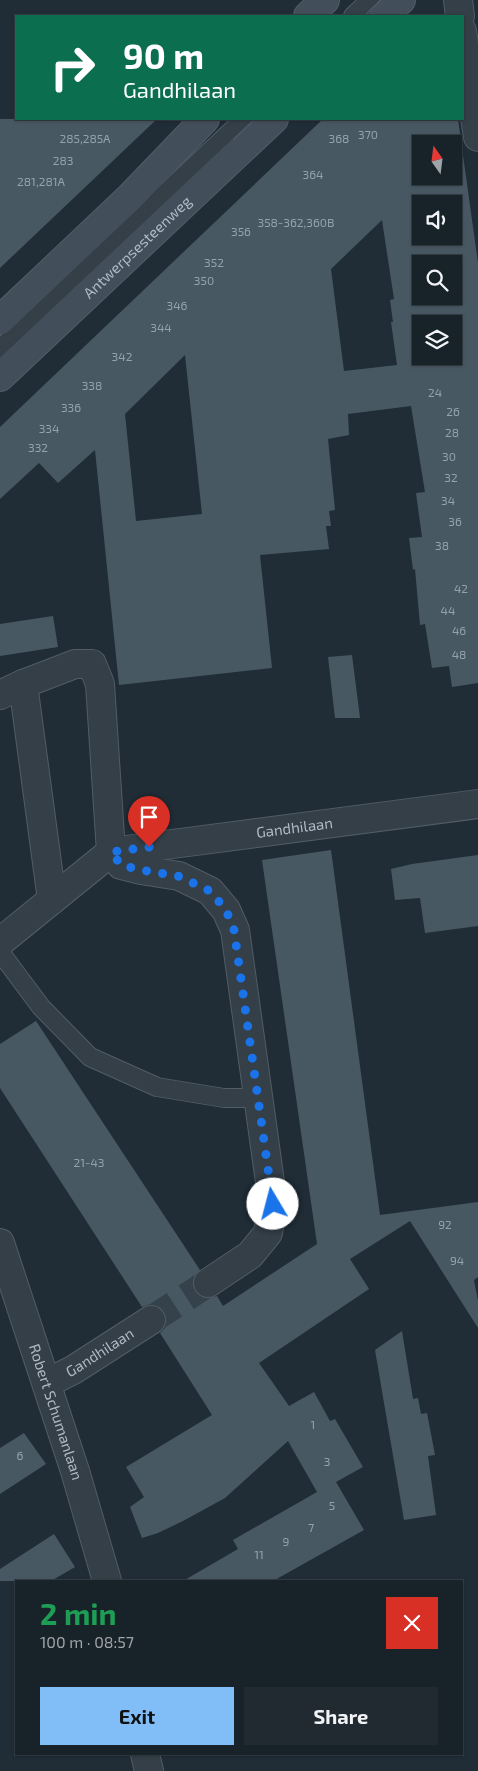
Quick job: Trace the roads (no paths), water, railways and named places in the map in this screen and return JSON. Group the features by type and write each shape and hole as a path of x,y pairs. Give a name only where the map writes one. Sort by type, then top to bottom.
{"street":[{"path":"309,15 325,0"},
{"path":"384,15 401,0"},
{"path":"458,0 460,15"},
{"path":"464,44 478,137"},
{"path":"0,320 130,197 204,120"},
{"name":"Antwerpsesteenweg","path":"0,377 273,120"},
{"path":"52,900 11,690 75,664 92,664 100,684 111,852 121,865 178,876 210,891 226,910 234,930 273,1204 268,1233 250,1255 208,1282"},
{"name":"Gandhilaan","path":"111,852 478,804"},
{"path":"0,942 111,852"},
{"name":"Robert Schumanlaan","path":"0,1243 75,1471 107,1580"},
{"name":"Gandhilaan","path":"47,1384 73,1370 151,1320"},
{"path":"145,1755 149,1771"}],"lane":[{"path":"354,15 370,0"},
{"path":"0,348 243,120"},
{"path":"0,952 41,1007 90,1057 157,1088 224,1098 258,1098"}],"tunnel":[{"path":"151,1320 208,1283"}],"tram line":[{"path":"365,15 381,0"},
{"path":"234,139 254,120"}]}
